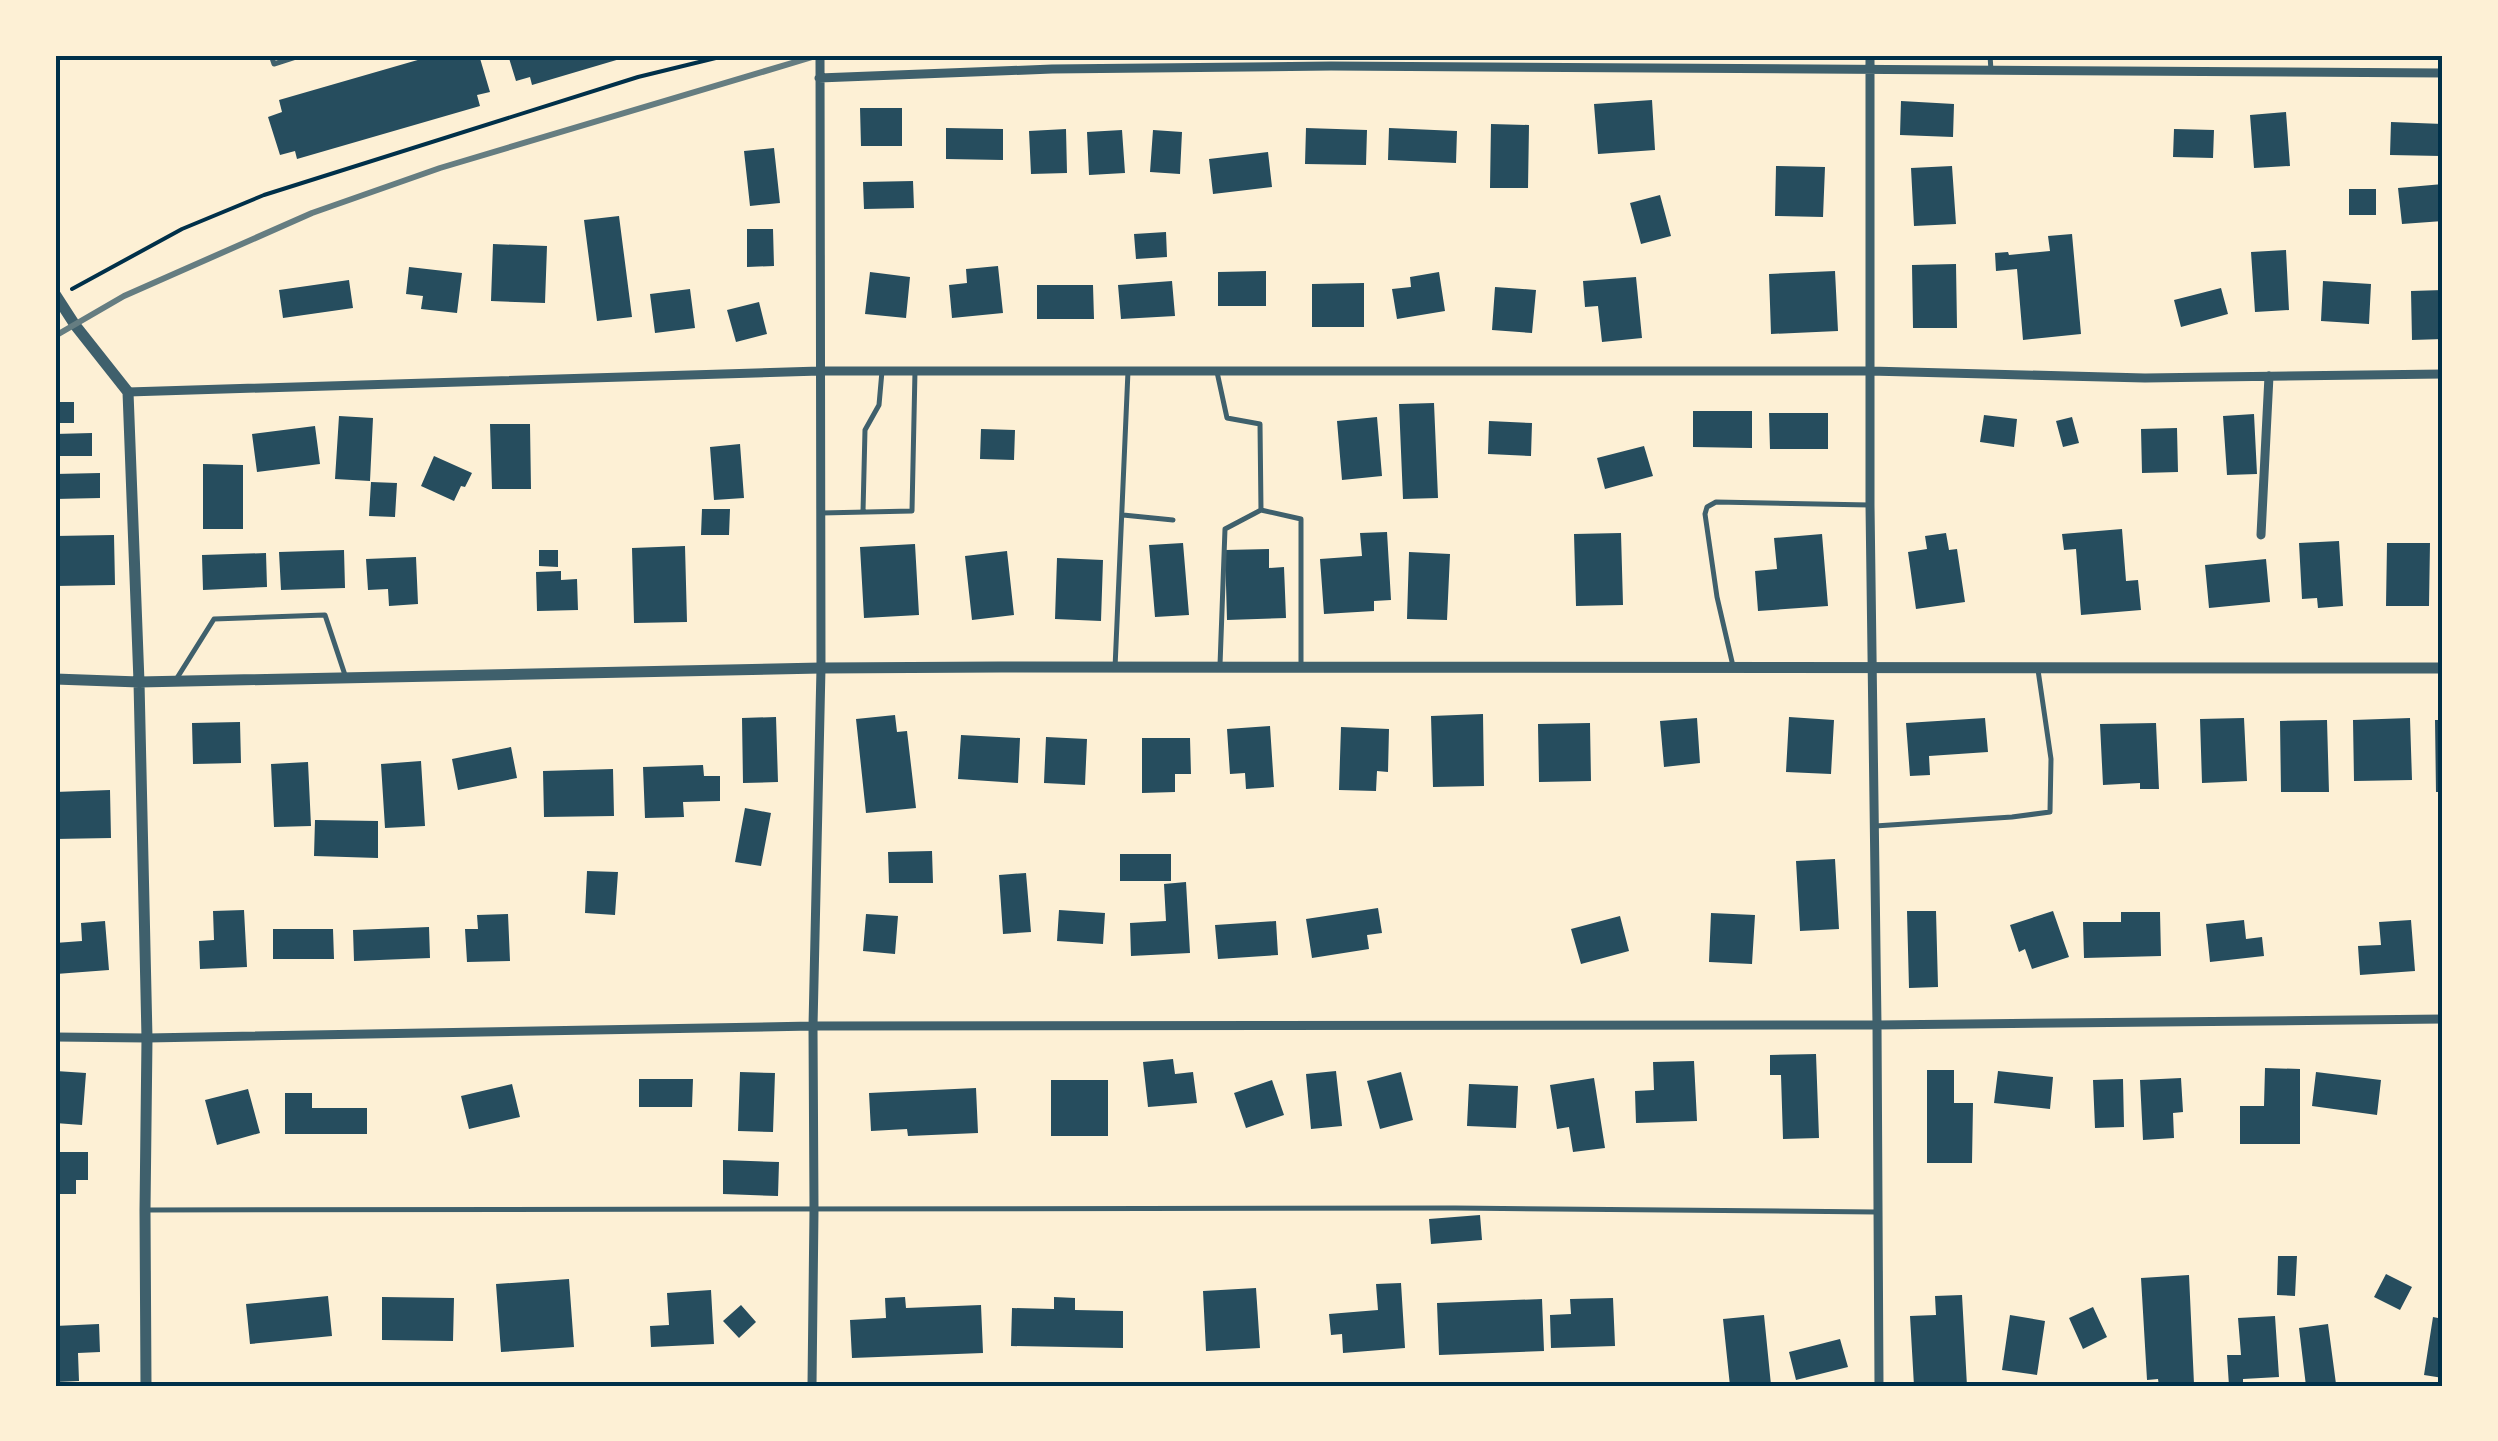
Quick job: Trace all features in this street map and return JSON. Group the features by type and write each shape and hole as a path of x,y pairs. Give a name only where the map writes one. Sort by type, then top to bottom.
{"street":[{"path":"812,1386 813,1026 821,668 820,55"},
{"path":"1870,55 1870,506 1879,1386"},
{"path":"819,78 1052,69 1311,66 2443,73"},
{"path":"56,296 128,392 147,1038 146,1386"},
{"path":"128,392 820,371 1870,371 2145,378 2443,374"},
{"path":"2261,535 2269,376"},
{"path":"55,679 139,682 821,668 2443,668"},
{"path":"55,1037 813,1026 1878,1025 2443,1018"}],"lane":[{"path":"272,55 274,64 302,55"},
{"path":"1990,55 1991,71"},
{"path":"863,512 865,430 879,405 882,371"},
{"path":"820,513 912,511 915,371"},
{"path":"1115,668 1128,371"},
{"path":"1217,372 1227,418 1260,424 1261,510"},
{"path":"1734,667 1717,598 1707,507 1716,502 1870,506"},
{"path":"1220,667 1225,529 1261,510 1301,519 1301,667"},
{"path":"1123,515 1173,520"},
{"path":"176,681 214,619 325,615 346,678"},
{"path":"1874,826 2050,812 2051,759 2037,667"},
{"path":"145,1210 1376,1208 1878,1212"}],"path":[{"path":"56,296 182,229 264,195 638,76 728,55"}],"building":[{"path":"435,55 479,55 490,92 477,95 480,106 297,159 295,151 280,155 268,117 282,112 279,100"},
{"path":"508,55 630,56 532,85 530,77 516,81"},
{"path":"1652,100 1655,150 1598,154 1594,104"},
{"path":"1901,101 1954,104 1953,137 1900,135"},
{"path":"860,108 902,108 902,146 861,146"},
{"path":"2286,112 2290,166 2254,168 2250,115"},
{"path":"2391,122 2443,124 2441,156 2390,155"},
{"path":"1491,124 1529,125 1528,188 1490,188"},
{"path":"946,128 1003,129 1003,160 946,159"},
{"path":"1306,128 1367,130 1366,165 1305,164"},
{"path":"1389,128 1457,131 1456,163 1388,160"},
{"path":"1066,129 1067,173 1031,174 1029,131"},
{"path":"2174,129 2214,130 2213,158 2173,157"},
{"path":"1122,130 1125,173 1089,175 1087,132"},
{"path":"1153,130 1182,132 1180,174 1150,172"},
{"path":"774,148 780,203 750,206 744,151"},
{"path":"1268,152 1272,187 1213,194 1209,159"},
{"path":"1776,166 1825,167 1823,217 1775,216"},
{"path":"1952,166 1956,224 1914,226 1911,168"},
{"path":"913,181 914,208 864,209 863,182"},
{"path":"2443,184 2443,221 2402,224 2398,188"},
{"path":"2349,189 2376,189 2376,215 2349,215"},
{"path":"1660,195 1671,236 1641,244 1630,203"},
{"path":"619,216 632,317 597,321 584,220"},
{"path":"747,229 773,229 774,266 747,267"},
{"path":"1166,232 1167,257 1136,259 1134,234"},
{"path":"2072,234 2081,334 2023,340 2017,269 1996,271 1995,253 2050,251 2048,236"},
{"path":"493,244 547,246 545,303 491,301"},
{"path":"2286,250 2289,310 2255,312 2251,252"},
{"path":"1956,264 1957,328 1913,328 1912,265"},
{"path":"998,266 1003,313 952,318 949,285 967,283 966,269"},
{"path":"409,267 462,273 457,313 421,309 423,296 406,294"},
{"path":"1266,271 1266,306 1218,306 1218,272"},
{"path":"1835,271 1838,331 1771,334 1769,274"},
{"path":"870,272 910,277 906,318 865,314"},
{"path":"1439,272 1445,311 1397,319 1392,289 1411,287 1410,277"},
{"path":"1636,277 1642,338 1602,342 1598,306 1585,307 1583,281"},
{"path":"349,280 353,308 283,318 279,290"},
{"path":"1172,281 1175,316 1121,319 1118,285"},
{"path":"2323,281 2371,284 2369,324 2321,321"},
{"path":"1364,283 1364,327 1312,327 1312,284"},
{"path":"1037,285 1093,285 1094,319 1037,319"},
{"path":"1495,287 1536,290 1532,333 1492,330"},
{"path":"2221,288 2228,314 2181,327 2174,300"},
{"path":"690,289 695,328 655,333 650,294"},
{"path":"2443,290 2443,339 2412,340 2411,291"},
{"path":"759,302 767,334 736,342 727,310"},
{"path":"55,402 74,402 74,423 55,423"},
{"path":"1434,403 1438,498 1403,499 1399,404"},
{"path":"1693,411 1752,411 1752,448 1693,447"},
{"path":"1769,413 1828,413 1828,449 1770,449"},
{"path":"2254,414 2257,474 2227,475 2223,416"},
{"path":"1984,415 2017,419 2014,447 1980,442"},
{"path":"339,416 373,418 370,481 335,479"},
{"path":"1377,417 1382,476 1342,480 1337,421"},
{"path":"2072,417 2079,443 2063,447 2056,421"},
{"path":"1489,421 1532,423 1531,456 1488,454"},
{"path":"490,424 530,424 531,489 492,489"},
{"path":"315,426 320,464 257,472 252,434"},
{"path":"2177,428 2178,472 2142,473 2141,429"},
{"path":"981,429 1015,430 1014,460 980,459"},
{"path":"92,433 92,456 55,456 55,434"},
{"path":"740,444 744,498 714,500 710,447"},
{"path":"1644,446 1653,476 1605,489 1597,458"},
{"path":"434,456 472,473 454,501 421,486"},
{"path":"203,464 243,465 243,529 203,529"},
{"path":"100,473 100,498 55,499 55,474"},
{"path":"371,482 397,483 395,517 369,516"},
{"path":"702,509 730,509 729,535 701,535"},
{"path":"2122,529 2126,581 2138,580 2141,610 2081,615 2076,549 2064,550 2062,534"},
{"path":"1387,532 1391,600 1374,601 1374,611 1324,614 1320,559 1362,556 1360,533"},
{"path":"1621,533 1623,605 1576,606 1574,534"},
{"path":"1946,533 1949,550 1957,549 1965,602 1916,609 1908,552 1927,549 1925,536"},
{"path":"1822,534 1828,606 1758,611 1755,571 1777,569 1774,538"},
{"path":"114,535 115,585 55,586 55,536"},
{"path":"2339,541 2343,606 2318,608 2317,598 2302,599 2299,543"},
{"path":"1183,543 1189,615 1155,617 1149,545"},
{"path":"2387,543 2430,543 2429,606 2386,606"},
{"path":"915,544 919,615 864,618 860,547"},
{"path":"685,546 687,622 634,623 632,548"},
{"path":"1269,549 1269,568 1284,567 1286,618 1227,620 1225,550"},
{"path":"344,550 345,588 281,590 279,552"},
{"path":"539,550 558,550 558,567 539,566"},
{"path":"1007,551 1014,615 972,620 965,556"},
{"path":"1409,552 1450,554 1447,620 1407,619"},
{"path":"266,553 267,587 203,590 202,555"},
{"path":"416,557 418,604 389,606 388,589 368,590 366,559"},
{"path":"1057,558 1103,560 1101,621 1055,619"},
{"path":"2266,559 2270,602 2209,608 2205,565"},
{"path":"561,571 561,580 577,579 578,610 537,611 536,572"},
{"path":"1483,714 1484,786 1433,787 1431,716"},
{"path":"895,715 897,732 907,731 916,808 866,813 856,719"},
{"path":"776,717 778,782 743,783 742,718"},
{"path":"1789,717 1834,720 1831,774 1786,772"},
{"path":"1697,718 1700,763 1664,767 1660,721"},
{"path":"1985,718 1988,752 1929,756 1930,775 1910,776 1906,723"},
{"path":"2244,718 2247,781 2202,783 2200,719"},
{"path":"2410,718 2412,780 2354,781 2353,720"},
{"path":"2327,720 2329,792 2281,792 2280,721"},
{"path":"2435,720 2443,720 2443,792 2436,792"},
{"path":"240,722 241,763 193,764 192,723"},
{"path":"1590,723 1591,781 1539,782 1538,724"},
{"path":"2156,723 2159,789 2140,789 2140,783 2103,785 2100,724"},
{"path":"1270,726 1274,787 1246,789 1245,773 1230,774 1227,729"},
{"path":"1341,727 1389,729 1388,772 1377,771 1376,791 1339,790"},
{"path":"961,735 1020,738 1018,783 958,779"},
{"path":"1046,737 1087,739 1085,785 1044,783"},
{"path":"1142,738 1190,738 1191,774 1175,774 1175,792 1142,793"},
{"path":"511,747 517,778 458,790 452,759"},
{"path":"421,761 425,826 385,828 381,764"},
{"path":"308,762 311,826 274,827 271,764"},
{"path":"703,765 704,776 720,776 720,801 683,802 684,817 645,818 643,767"},
{"path":"613,769 614,816 544,817 543,771"},
{"path":"110,790 111,838 55,839 55,792"},
{"path":"745,808 771,813 761,866 735,862"},
{"path":"315,820 378,821 378,858 314,856"},
{"path":"932,851 933,883 889,883 888,852"},
{"path":"1120,854 1171,854 1171,881 1120,881"},
{"path":"1835,859 1839,929 1800,931 1796,861"},
{"path":"587,871 618,872 615,915 585,913"},
{"path":"1026,873 1031,932 1003,934 999,875"},
{"path":"1186,882 1190,953 1131,956 1130,923 1166,921 1164,884"},
{"path":"1378,908 1382,933 1367,935 1369,949 1312,958 1306,919"},
{"path":"244,910 247,967 200,969 199,941 214,940 213,911"},
{"path":"1059,910 1105,913 1103,944 1057,941"},
{"path":"1907,911 1936,911 1938,987 1909,988"},
{"path":"2053,911 2069,957 2032,969 2025,949 2019,952 2010,925"},
{"path":"2121,912 2160,912 2161,956 2084,958 2083,922 2121,922"},
{"path":"1711,913 1755,915 1752,964 1709,962"},
{"path":"508,914 510,961 467,962 465,929 478,929 477,915"},
{"path":"866,914 898,916 895,954 863,951"},
{"path":"1620,916 1629,951 1581,964 1571,929"},
{"path":"2244,920 2246,939 2262,937 2264,956 2210,962 2206,924"},
{"path":"2411,920 2415,971 2360,975 2358,946 2381,945 2379,922"},
{"path":"105,921 109,970 56,974 55,943 82,941 81,923"},
{"path":"1276,921 1278,955 1218,959 1215,925"},
{"path":"429,927 430,958 354,961 353,930"},
{"path":"273,929 333,929 334,959 273,959"},
{"path":"1816,1054 1819,1138 1783,1139 1781,1075 1770,1075 1770,1055"},
{"path":"1173,1059 1175,1074 1193,1072 1197,1103 1148,1107 1143,1062"},
{"path":"1694,1061 1697,1121 1636,1123 1635,1091 1654,1090 1653,1062"},
{"path":"2265,1068 2300,1069 2300,1144 2240,1144 2240,1106 2264,1106"},
{"path":"1927,1070 1954,1070 1954,1103 1973,1103 1972,1163 1927,1163"},
{"path":"56,1071 86,1073 82,1125 55,1123"},
{"path":"1336,1071 1342,1126 1311,1129 1306,1074"},
{"path":"1998,1071 2053,1077 2050,1109 1994,1103"},
{"path":"740,1072 775,1073 773,1132 738,1131"},
{"path":"1401,1072 1413,1120 1380,1129 1367,1081"},
{"path":"2316,1072 2381,1080 2377,1115 2312,1106"},
{"path":"1594,1078 1605,1148 1573,1152 1569,1127 1557,1129 1550,1085"},
{"path":"2181,1078 2183,1112 2173,1113 2174,1138 2143,1140 2140,1080"},
{"path":"639,1079 693,1079 692,1107 639,1107"},
{"path":"2123,1079 2124,1127 2095,1128 2093,1080"},
{"path":"1051,1080 1108,1080 1108,1136 1051,1136"},
{"path":"1272,1080 1284,1115 1246,1128 1234,1093"},
{"path":"512,1084 520,1117 469,1129 461,1096"},
{"path":"1469,1084 1518,1086 1516,1128 1467,1126"},
{"path":"976,1088 978,1133 908,1136 907,1129 871,1131 869,1093"},
{"path":"248,1089 260,1133 217,1145 205,1100"},
{"path":"285,1093 312,1093 312,1108 367,1108 367,1134 285,1134"},
{"path":"55,1152 88,1152 88,1180 76,1180 76,1194 55,1194"},
{"path":"723,1160 779,1162 778,1196 723,1194"},
{"path":"1480,1215 1482,1240 1431,1244 1429,1219"},
{"path":"2278,1256 2297,1256 2295,1296 2277,1295"},
{"path":"2386,1274 2412,1287 2400,1310 2374,1297"},
{"path":"2189,1275 2194,1384 2159,1386 2158,1379 2147,1380 2141,1278"},
{"path":"569,1279 574,1347 501,1352 496,1284"},
{"path":"1401,1283 1405,1348 1343,1353 1342,1334 1331,1335 1329,1314 1378,1310 1376,1284"},
{"path":"1256,1288 1260,1348 1206,1351 1203,1291"},
{"path":"711,1290 714,1344 651,1347 650,1326 669,1325 667,1293"},
{"path":"1962,1295 1967,1386 1914,1386 1910,1316 1936,1315 1935,1296"},
{"path":"328,1296 332,1336 250,1344 246,1304"},
{"path":"382,1297 454,1298 453,1341 382,1340"},
{"path":"905,1297 906,1308 981,1305 983,1353 852,1358 850,1320 886,1318 885,1298"},
{"path":"1054,1297 1075,1298 1075,1310 1123,1311 1123,1348 1011,1346 1012,1308 1054,1309"},
{"path":"1613,1298 1615,1346 1551,1348 1550,1315 1571,1314 1570,1299"},
{"path":"1542,1299 1544,1351 1439,1355 1437,1303"},
{"path":"741,1305 756,1322 739,1338 723,1321"},
{"path":"2093,1307 2107,1337 2083,1349 2069,1318"},
{"path":"1764,1315 1771,1385 1730,1386 1723,1319"},
{"path":"2010,1315 2045,1321 2037,1375 2002,1370"},
{"path":"2275,1316 2279,1377 2243,1379 2243,1386 2229,1386 2227,1355 2241,1355 2238,1318"},
{"path":"2433,1317 2443,1319 2443,1378 2424,1375"},
{"path":"99,1324 100,1352 78,1353 79,1381 55,1382 55,1326"},
{"path":"2328,1324 2336,1384 2306,1386 2299,1328"},
{"path":"1840,1339 1848,1367 1796,1380 1789,1352"}],"railway":[{"path":"55,336 124,296 312,213 440,168 819,55"}]}
